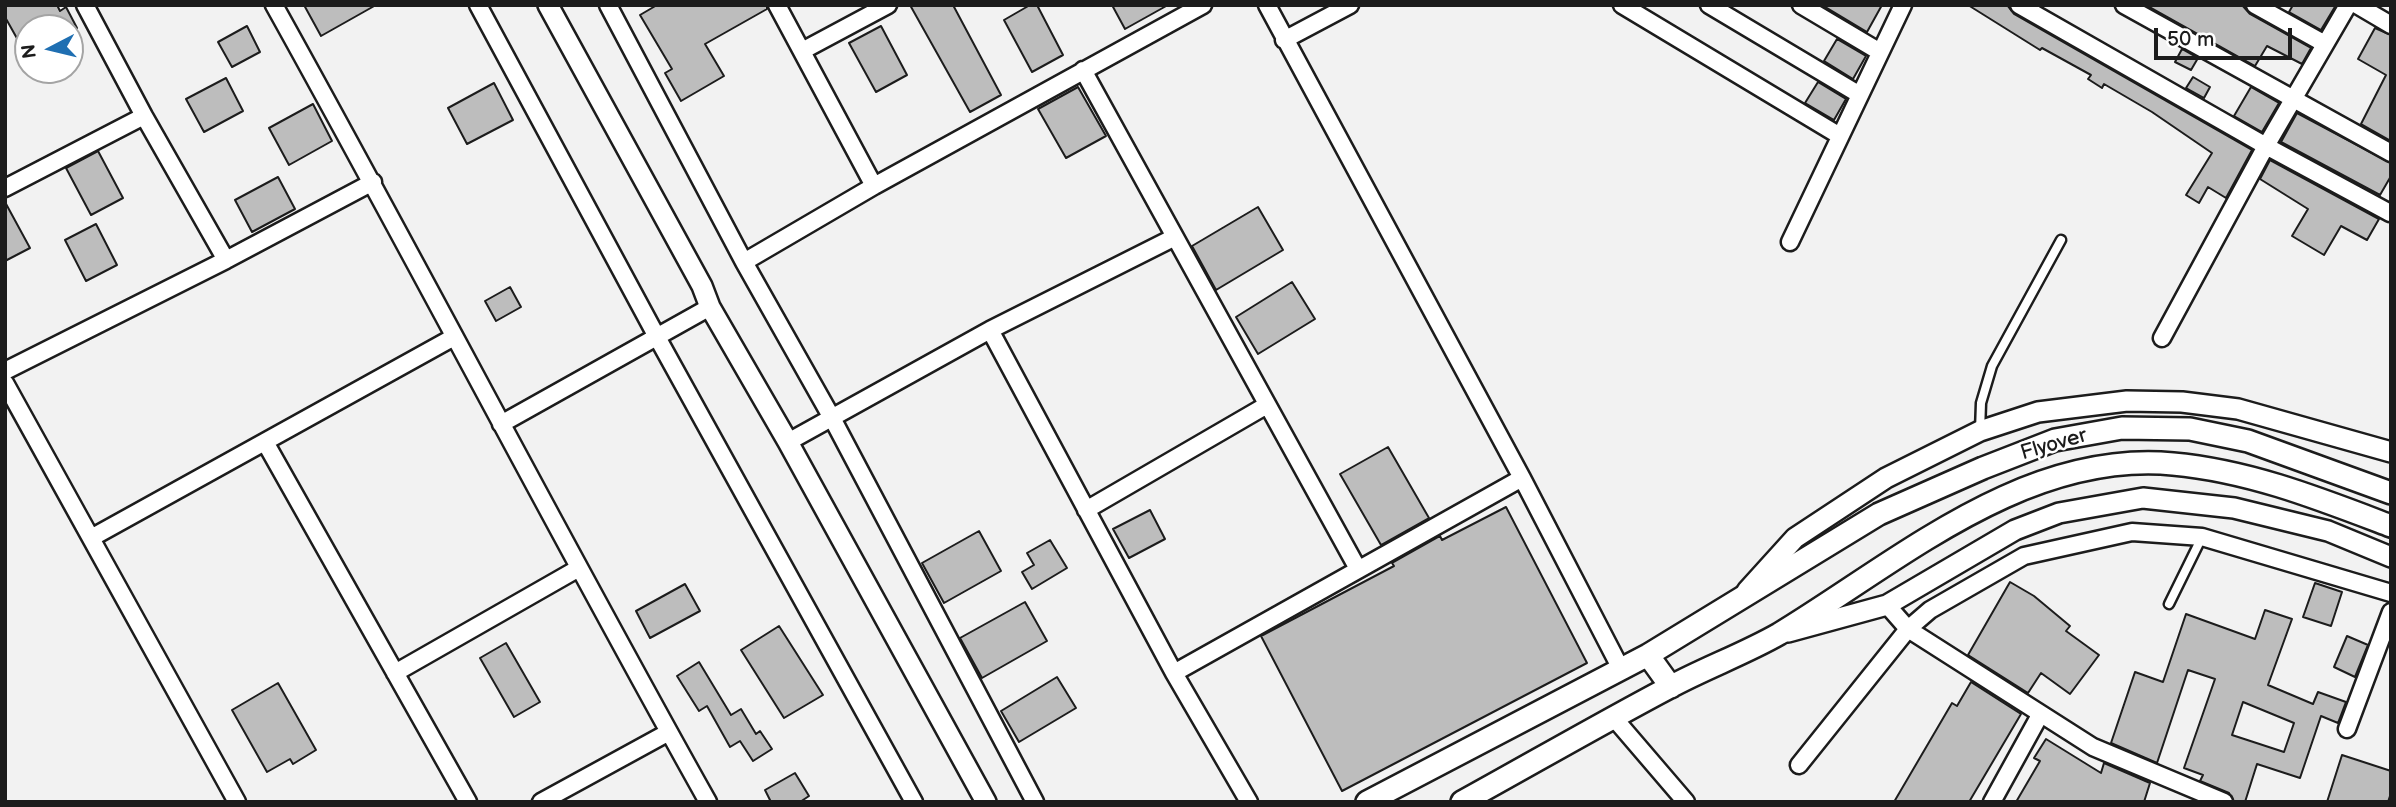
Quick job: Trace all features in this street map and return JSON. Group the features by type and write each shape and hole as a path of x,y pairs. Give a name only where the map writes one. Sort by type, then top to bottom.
{"main road":[{"name":"Flyover","path":"1367,802 1648,655 1879,514 2055,440 2122,428 2190,429 2248,442 2391,493"},
{"name":"Flyover","path":"1462,802 1671,687 1777,634 1842,591 2001,498 2065,474 2129,464 2172,463 2241,474 2301,492 2391,526"},
{"path":"1648,655 1671,687"}],"street":[{"path":"85,5 226,260"},
{"path":"274,5 708,802"},
{"path":"478,5 657,337 914,802"},
{"path":"548,5 702,286 710,307 788,442 986,802"},
{"path":"608,5 744,261 832,418 1035,802"},
{"path":"777,5 874,186"},
{"path":"802,51 888,5"},
{"path":"744,261 874,186 1203,5"},
{"path":"1267,5 1522,478 1621,669"},
{"path":"1284,40 1350,5"},
{"path":"1622,5 1840,136"},
{"path":"1709,5 1860,95"},
{"path":"1801,5 1880,52"},
{"path":"1790,242 1903,5"},
{"path":"2020,5 2266,146 2390,213"},
{"path":"2124,5 2391,153"},
{"path":"2255,5 2325,44"},
{"path":"2162,338 2266,146 2348,5"},
{"path":"2357,5 2391,25"},
{"path":"1083,70 1358,569"},
{"path":"6,185 144,116"},
{"path":"5,370 373,183"},
{"path":"788,442 990,330 1175,237"},
{"path":"501,424 710,307"},
{"path":"990,330 1174,673 1249,802"},
{"path":"91,538 454,337"},
{"path":"5,383 234,801"},
{"path":"1741,597 1794,538 1886,478 1980,431 2038,412 2127,401 2182,402 2238,409 2391,453"},
{"path":"1086,510 1267,405"},
{"path":"265,442 468,802"},
{"path":"1174,673 1522,478"},
{"path":"1777,634 1887,604 2015,530 2059,513 2143,498 2234,508 2328,531 2391,557"},
{"path":"1799,765 1908,629 1930,610 2024,556 2132,533 2202,537 2391,593"},
{"path":"395,673 579,568"},
{"path":"1887,604 1908,629 2093,747 2188,795 2224,802"},
{"path":"2347,729 2391,612"},
{"path":"1992,802 2040,715"},
{"path":"1614,718 1686,802"},
{"path":"541,802 669,732"}],"lane":[{"path":"1980,431 1981,403 1992,366 2061,240"},
{"path":"2169,604 2202,537"}],"building":[{"path":"5,5 57,5 60,11 66,7 70,14 14,14 14,33 5,17"},
{"path":"304,5 376,5 321,36"},
{"path":"657,5 767,5 767,9 705,44 724,76 681,101 665,73 672,69 640,15"},
{"path":"910,5 953,5 1001,95 970,112"},
{"path":"1030,5 1037,5 1063,55 1032,72 1004,20"},
{"path":"1112,5 1168,5 1125,29"},
{"path":"1822,5 1882,5 1867,32"},
{"path":"1968,5 2007,5 2014,14 2252,150 2226,198 2208,187 2199,203 2186,195 2212,153 2152,112 2104,84 2102,88 2088,79 2091,75 2042,48 2040,50"},
{"path":"2146,5 2242,5 2250,14 2311,48 2302,64 2267,46 2255,66"},
{"path":"2293,5 2336,5 2321,30 2289,12"},
{"path":"247,26 260,52 232,67 218,42"},
{"path":"881,26 907,75 876,92 849,43"},
{"path":"2375,28 2391,35 2391,141 2361,124 2386,75 2358,59"},
{"path":"1837,39 1866,56 1853,79 1824,61"},
{"path":"2182,49 2198,58 2191,70 2175,62"},
{"path":"2193,77 2210,87 2204,98 2186,88"},
{"path":"226,78 243,111 204,132 186,99"},
{"path":"1818,82 1846,99 1834,120 1805,103"},
{"path":"494,83 513,120 467,144 448,108"},
{"path":"1078,87 1106,136 1066,158 1038,109"},
{"path":"2251,87 2279,103 2262,132 2234,116"},
{"path":"313,104 332,141 289,165 269,128"},
{"path":"2297,113 2391,163 2391,176 2380,195 2281,142"},
{"path":"98,151 123,198 91,215 66,168"},
{"path":"2270,160 2379,219 2367,240 2341,226 2324,255 2292,236 2308,209 2260,179"},
{"path":"278,177 295,209 252,232 235,200"},
{"path":"5,202 30,248 5,261"},
{"path":"1258,207 1283,250 1216,290 1192,246"},
{"path":"96,224 117,265 86,281 65,240"},
{"path":"1292,282 1315,319 1258,354 1236,317"},
{"path":"510,287 521,307 496,321 485,301"},
{"path":"1388,447 1429,518 1381,545 1340,474"},
{"path":"1506,507 1587,663 1342,791 1261,636 1394,566 1392,563 1440,536 1442,540"},
{"path":"1150,510 1165,539 1129,558 1113,529"},
{"path":"979,531 1001,571 944,603 922,563"},
{"path":"1050,540 1067,568 1032,589 1022,572 1034,565 1027,553"},
{"path":"2010,582 2034,596 2070,626 2066,631 2099,655 2070,694 2041,673 2028,693 1968,655"},
{"path":"2315,583 2342,592 2331,626 2303,617"},
{"path":"685,584 700,611 650,638 636,611"},
{"path":"1025,602 1047,641 982,678 960,638"},
{"path":"2265,610 2292,619 2268,685 2313,704 2318,692 2346,702 2338,723 2321,716 2300,778 2257,764 2245,802 2234,802 2229,793 2200,781 2203,775 2184,768 2215,679 2188,670 2157,763 2111,743 2135,672 2163,682 2186,614 2255,639","holes":["2243,702 2294,723 2284,752 2232,735"]},
{"path":"779,626 823,695 784,718 741,650"},
{"path":"2347,636 2368,645 2355,677 2334,667"},
{"path":"506,643 540,702 514,717 480,658"},
{"path":"699,662 731,715 741,709 756,734 760,731 772,749 753,761 740,741 730,747 707,706 699,711 677,676"},
{"path":"1057,677 1076,708 1019,742 1001,711"},
{"path":"1971,682 2021,714 1969,802 1894,802 1952,703 1957,706"},
{"path":"278,683 316,750 293,764 290,759 267,772 232,710"},
{"path":"2046,739 2101,773 2104,763 2150,783 2144,802 2016,802 2040,761 2034,758"},
{"path":"2342,755 2391,771 2391,793 2388,802 2327,802"},
{"path":"795,773 809,796 800,802 771,802 765,790"}]}
